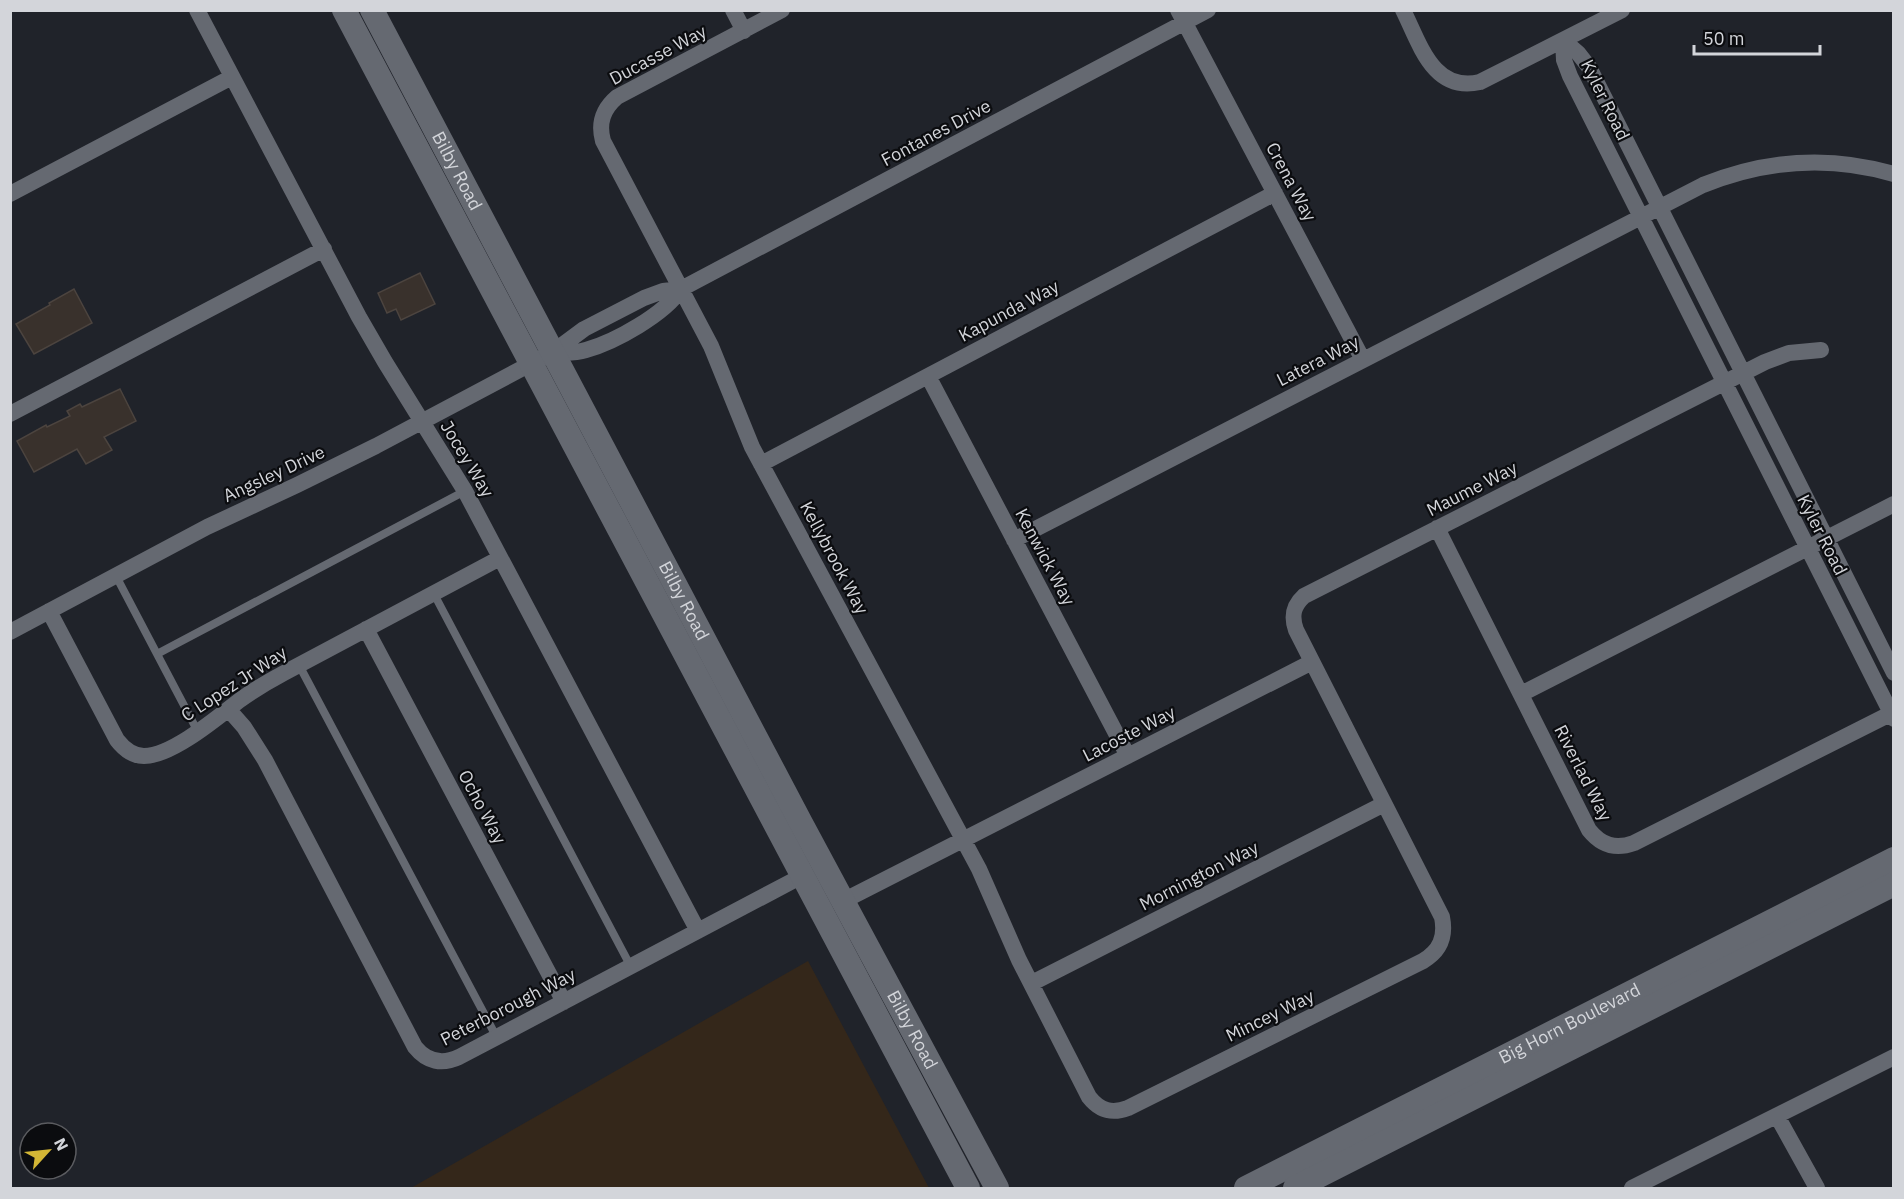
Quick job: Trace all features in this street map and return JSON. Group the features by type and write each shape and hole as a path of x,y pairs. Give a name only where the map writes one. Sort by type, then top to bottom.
{"main road":[{"name":"Bilby Road","path":"344,10 968,1188"},
{"name":"Bilby Road","path":"372,10 843,901 998,1188"},
{"name":"Big Horn Boulevard","path":"1246,1188 1893,859"},
{"name":"Big Horn Boulevard","path":"1294,1188 1893,884"}],"street":[{"name":"Jocey Way","path":"197,10 385,362 465,491 698,931"},
{"path":"733,10 744,30"},
{"name":"Ducasse Way","path":"681,290 603,141 602,116 611,102 617,98 782,10"},
{"name":"Fontanes Drive","path":"553,352 584,329 644,298 663,291 681,290 1181,17 1208,10"},
{"path":"1403,10 1434,68 1445,79 1462,84 1480,82 1622,10"},
{"name":"Crena Way","path":"1181,17 1363,360"},
{"name":"Kyler Road","path":"1563,40 1578,53 1589,68 1893,673"},
{"name":"Kyler Road","path":"1563,40 1564,60 1570,76 1893,715"},
{"path":"10,194 232,77"},
{"name":"Latera Way","path":"1014,540 1703,185 1764,166 1810,162 1858,166 1893,174"},
{"name":"Kapunda Way","path":"761,464 1275,194"},
{"path":"10,414 324,249"},
{"name":"Kellybrook Way","path":"681,290 720,365 742,426 761,464 963,840"},
{"name":"Maume Way","path":"1312,663 1293,622 1293,614 1304,596 1743,373 1777,357 1798,351 1821,350"},
{"name":"Angsley Drive","path":"10,632 207,527 337,466 553,352"},
{"name":"Kenwick Way","path":"928,376 1128,756"},
{"path":"1521,694 1893,504"},
{"name":"Riverlad Way","path":"1437,528 1589,830 1601,842 1617,847 1634,843 1893,715"},
{"name":"C Lopez Jr Way","path":"49,611 123,747 138,755 152,755 198,732 268,681 500,558"},
{"name":"Ocho Way","path":"366,629 564,1002"},
{"name":"Lacoste Way","path":"843,901 1312,663"},
{"name":"Mincey Way","path":"963,840 992,897 1019,960 1089,1097 1098,1106 1112,1111 1128,1108 1423,961 1440,946 1444,931 1442,917 1312,663"},
{"name":"Peterborough Way","path":"229,710 244,727 265,760 415,1047 426,1058 433,1061 451,1061 497,1038 802,876"},
{"name":"Mornington Way","path":"1032,983 1384,804"},
{"path":"1632,1188 1893,1058"},
{"path":"1777,1116 1817,1188"}],"lane":[{"path":"157,654 465,491"},
{"path":"116,576 198,732"},
{"path":"434,594 631,967"},
{"path":"299,664 497,1038"}],"shaded area":[{"path":"808,961 929,1188 411,1188"}],"building":[{"path":"420,273 435,304 401,320 396,309 387,313 378,293"},
{"path":"74,289 92,323 34,354 16,324"},
{"path":"120,389 136,421 104,437 112,450 86,464 77,449 34,472 17,441 46,425 47,427 70,416 67,411 80,404 82,407"}]}
